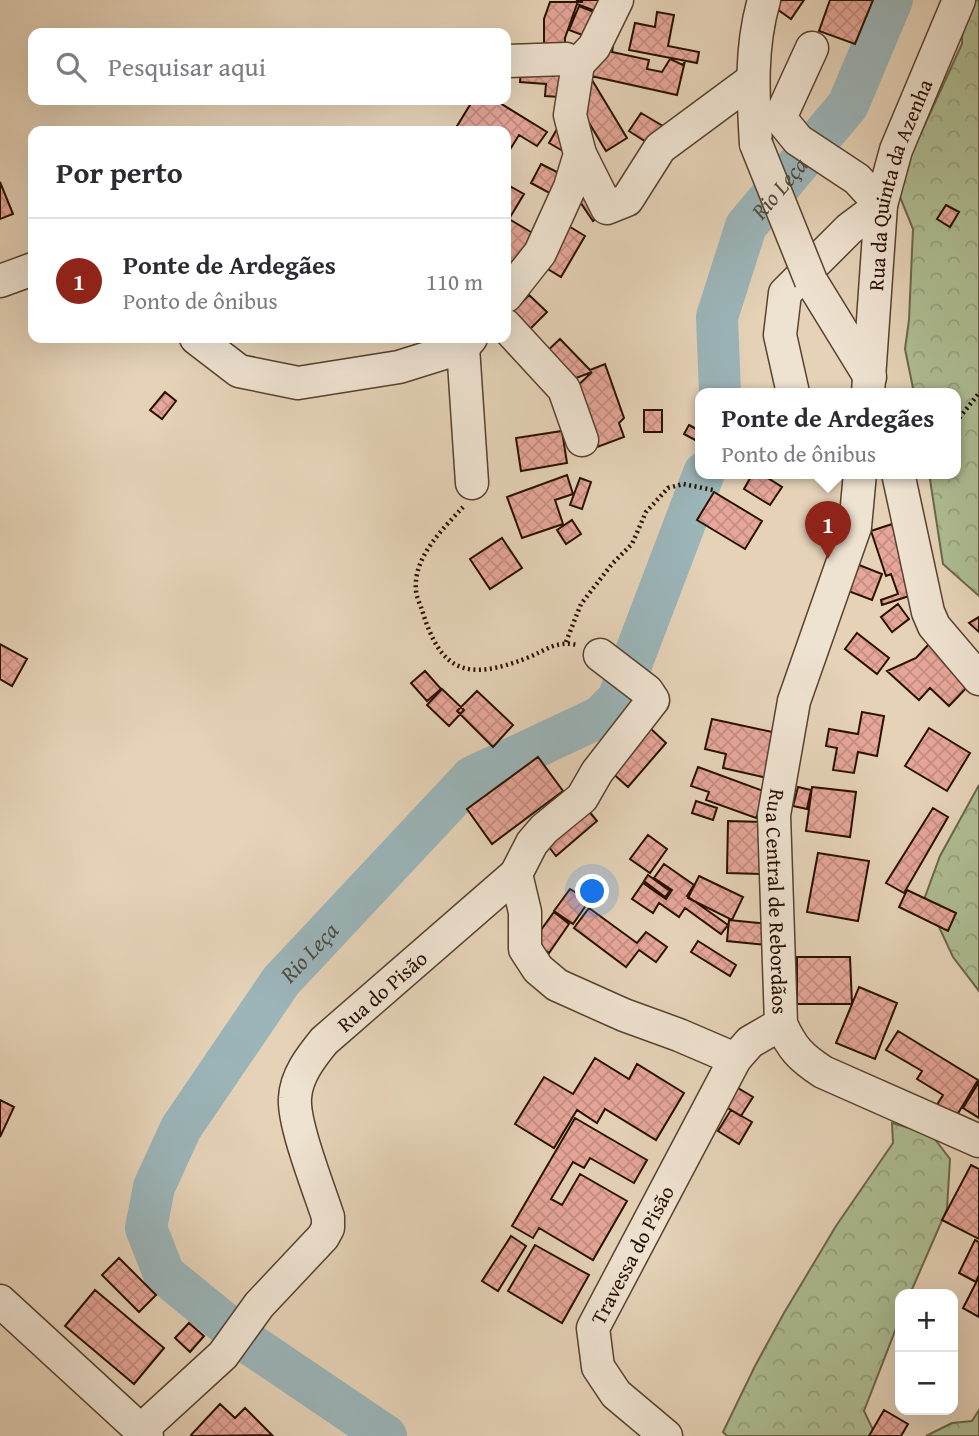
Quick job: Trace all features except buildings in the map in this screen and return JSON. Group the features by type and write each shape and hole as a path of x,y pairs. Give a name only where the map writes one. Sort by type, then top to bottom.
{"street":[{"path":"617,0 594,47 578,64 570,115 580,154 607,208 627,200 660,148 752,80"},
{"path":"764,0 757,23 752,80 756,144 811,281 869,385"},
{"name":"Rua da Quinta da Azenha","path":"869,385 881,205 896,150 959,0"},
{"path":"792,388 780,335 785,293 849,229 881,205 857,179 798,140 780,118 812,48"},
{"path":"511,61 566,60 578,64"},
{"path":"511,290 540,253 570,187 580,154"},
{"path":"0,281 28,271"},
{"path":"511,331 564,389 582,440"},
{"path":"202,343 239,371 299,383 399,367 464,343"},
{"path":"467,343 472,483"},
{"name":"Rua Central de Rebordãos","path":"859,479 855,527 794,701 774,815 781,1024 792,1046 805,1060 823,1072 979,1141"},
{"path":"899,479 928,612 934,626 979,679"},
{"path":"600,655 648,691 653,700 597,772 582,798 544,829 532,843 516,874 525,912 525,949 538,969 557,985 735,1059 750,1042 781,1024"},
{"name":"Rua do Pisão","path":"144,1433 223,1355 259,1306 323,1237 328,1228 328,1217 296,1117 295,1097 299,1079 309,1060 324,1041 516,874"},
{"name":"Travessa do Pisão","path":"666,1436 616,1394 598,1367 593,1328 735,1059"},
{"path":"0,1301 144,1433"}],"path":[{"path":"961,416 979,393"},
{"path":"472,483 472,496 422,558 416,589 427,626 440,653 463,670 477,670 519,660 547,647 566,642 583,646 600,655"},
{"path":"566,642 581,604 632,544 646,512 668,488 683,484 713,490"}],"green space":[{"path":"963,0 979,0 979,596 943,564 930,479 961,479 961,388 913,388 905,349 913,229 896,187 962,44"},
{"path":"979,785 979,991 953,957 925,897 940,856"},
{"path":"892,1123 931,1134 950,1159 947,1209 912,1289 895,1289 895,1331 864,1411 874,1432 884,1436 727,1436 723,1432 784,1313 836,1226 893,1143"},
{"path":"979,1410 979,1436 926,1436 952,1423 972,1421"}],"waterway":[{"name":"Rio Leça","path":"720,388 717,317 746,226 848,105 892,0"},
{"name":"Rio Leça","path":"386,1436 250,1344 164,1274 146,1228 154,1187 181,1128 281,981 472,777 600,717 618,699 702,479"}],"place":[{"name":"Ponte de Ardegães","path":"828,559"}]}
